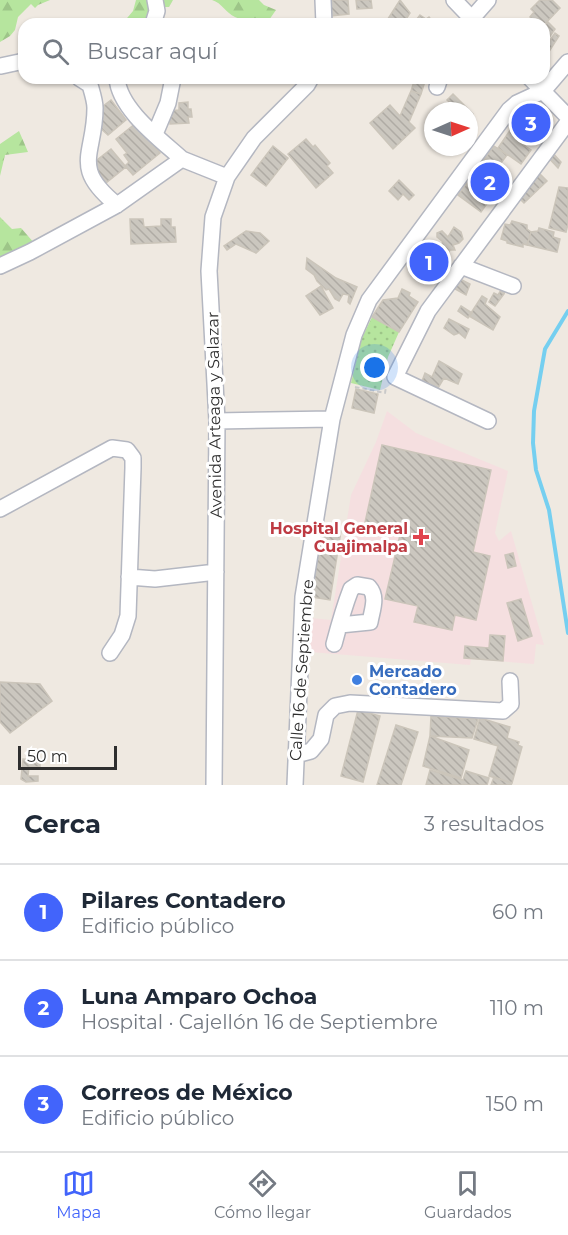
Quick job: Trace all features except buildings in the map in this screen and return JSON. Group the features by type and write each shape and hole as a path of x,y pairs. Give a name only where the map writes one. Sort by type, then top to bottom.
{"street":[{"path":"155,0 157,11 155,18"},
{"path":"323,0 324,18"},
{"path":"454,0 469,18"},
{"path":"475,18 488,0"},
{"path":"1,66 18,62"},
{"name":"Calle 16 de Septiembre","path":"550,83 568,62"},
{"path":"88,84 95,107 87,161 95,184 117,205"},
{"path":"117,84 124,102 182,159 227,177"},
{"path":"154,134 168,103 172,84"},
{"name":"Avenida Arteaga y Salazar","path":"214,785 217,421 210,271 213,217 227,177 254,138 308,84"},
{"path":"536,84 568,117"},
{"name":"Calle 16 de Septiembre","path":"295,785 303,597 332,419 354,335 369,300 509,110 516,103 543,91 549,84"},
{"path":"488,420 390,383 428,311 568,122"},
{"path":"0,265 30,252 117,205 182,159"},
{"path":"461,266 513,286"},
{"path":"217,421 332,419"},
{"path":"0,510 112,448 128,450 133,458 128,616 122,635 110,653"},
{"path":"129,578 155,579 216,572"},
{"path":"334,644 340,625"},
{"path":"296,755 311,751 321,739 326,715 335,706 350,703 503,711 511,704 510,681"}],"path":[{"path":"341,383 385,393 390,383"}],"shaded area":[{"name":"Hospital General Cuajimalpa","path":"387,411 416,433 508,471 495,533 499,541 511,531 544,645 536,644 534,664 471,659 470,665 310,652 311,618 331,620 351,495 376,442"}],"green space":[{"path":"0,0 50,0 35,8 31,4 18,17 15,30 0,42"},
{"path":"136,0 173,0 169,7 161,7 152,18 127,18 133,11"},
{"path":"212,0 259,0 276,10 270,18 237,18"},
{"path":"19,131 28,152 5,155 0,176 0,144"},
{"path":"0,217 12,229 21,228 35,244 0,265"},
{"path":"372,317 399,332 388,357 380,390 351,383 361,340"}],"waterway":[{"path":"568,311 545,349 534,411 533,443 536,470 549,510 568,633"}],"place":[{"name":"Correos de México","path":"531,123"},
{"name":"Luna Amparo Ochoa","path":"490,182"},
{"name":"Pilares Contadero","path":"429,262"},
{"name":"Hospital General Cuajimalpa","path":"421,537"},
{"name":"Mercado Contadero","path":"357,680"}]}
